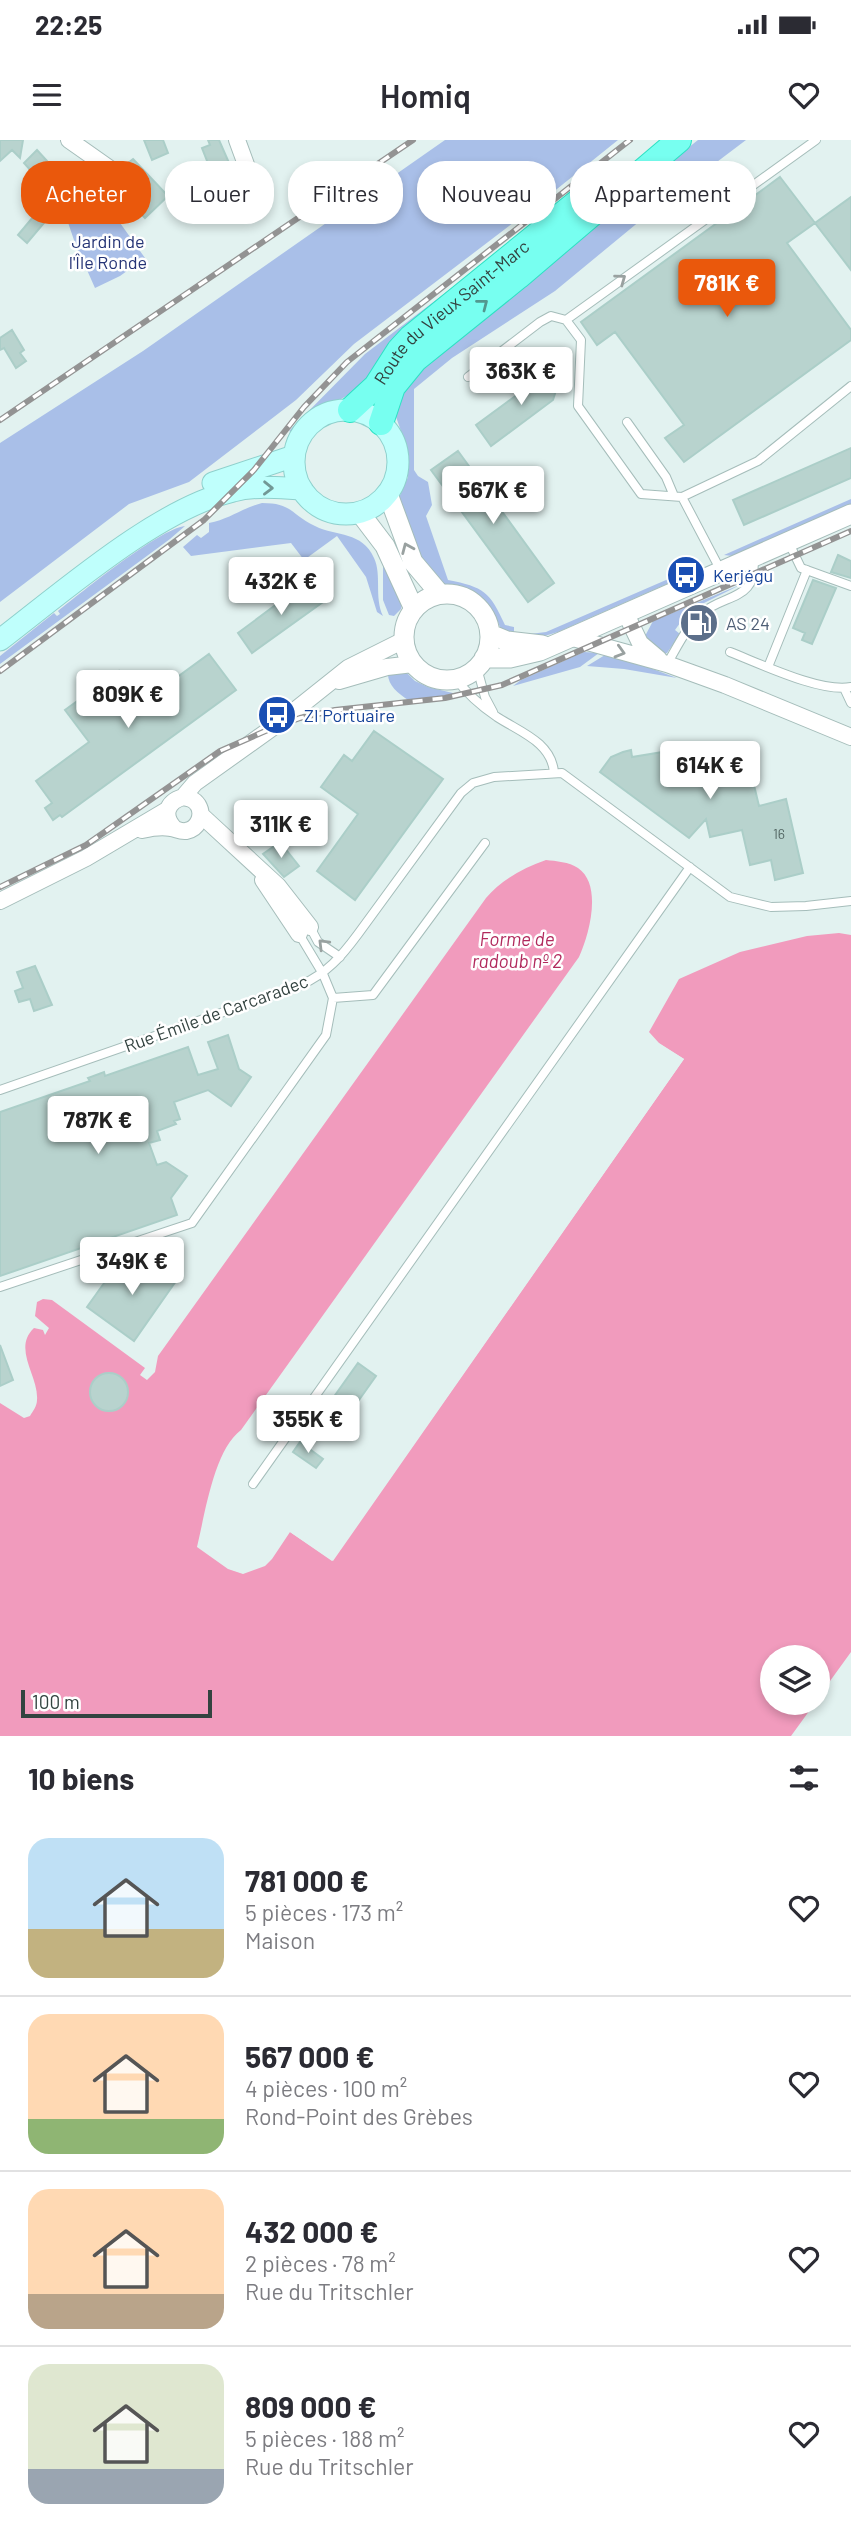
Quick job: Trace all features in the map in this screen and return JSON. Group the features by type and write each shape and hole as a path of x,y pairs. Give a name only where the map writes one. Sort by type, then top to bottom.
{"highway":[{"name":"Route du Vieux Saint-Marc","path":"350,410 376,386 399,350 411,337 653,140"},
{"name":"Route du Vieux Saint-Marc","path":"381,423 393,387 415,359 518,277 679,140"}],"main road":[{"path":"350,410 367,414 381,423 393,438 398,457 397,476 388,494 360,513 343,514 327,510 313,502 302,489 295,473 294,456 303,434 319,417 334,411 350,410"},
{"path":"0,628 125,531 164,505 205,486 294,456"},
{"path":"0,640 119,551 196,505 236,490 302,489"}],"street":[{"path":"69,140 99,161"},
{"path":"237,140 244,161"},
{"path":"388,494 413,562 440,594"},
{"path":"360,513 385,546 414,609"},
{"path":"481,663 489,647 490,634 487,622 474,603 452,594 440,594 430,597 414,609 405,624 404,640 405,649 414,664 433,678 456,679 481,663 523,656 573,638 851,514"},
{"path":"626,614 645,650 667,664"},
{"path":"490,634 524,645 554,645"},
{"path":"573,638 667,664 851,737"},
{"path":"129,833 156,827 182,831 193,811 206,775 364,658 404,640"},
{"path":"327,686 371,671 414,664"},
{"path":"0,901 129,833 167,810 175,800 193,811 259,871 274,899 304,930"},
{"path":"167,810 168,821 174,828"}],"lane":[{"path":"566,320 816,140"},
{"path":"468,377 540,321 551,316 566,320 581,340 578,406 640,494 678,496 758,461 851,386"},
{"path":"627,422 678,496 721,571"},
{"path":"788,541 801,568 851,586"},
{"path":"667,664 678,644 702,613 744,592 750,584 754,567 752,557"},
{"path":"768,667 807,570"},
{"path":"730,652 814,684 838,690 848,688 851,703"},
{"path":"481,663 485,697 497,717"},
{"path":"456,679 472,699 541,744 552,760 554,772 562,773 730,897 771,907 851,901"},
{"name":"Rue Émile de Carcaradec","path":"0,1090 301,985 323,974 340,957 461,793 473,783 494,777 554,772"},
{"path":"333,998 373,995 485,843"},
{"path":"253,1484 690,867"},
{"path":"304,930 340,957"},
{"path":"0,1287 192,1223 326,1035 333,998 304,930"}],"green space":[{"path":"445,140 618,140 592,161 570,161 570,179 556,190 556,161 417,161 417,224 512,224 354,344 296,400 189,482 129,504 0,602 0,443 143,351 325,224 403,224 403,169"},
{"path":"698,140 746,140 718,161 671,161"},
{"name":"Jardin de l'Île Ronde","path":"69,224 121,224 145,258 120,276 95,288"},
{"path":"593,224 636,224 555,291 452,358 414,389 414,470 428,482 432,505 426,516 448,580 470,585 484,593 495,605 505,625 514,627 514,634 502,632 488,604 474,591 444,584 415,551 398,500 408,477 408,451 395,414 406,381"},
{"path":"478,268 405,344 358,388 316,410 301,422 294,433 289,431 365,354"},
{"path":"851,499 851,504 748,550 732,556 724,555"},
{"path":"262,503 286,507 315,526 363,543 374,558 378,572 379,601 383,616 377,612 366,577 337,536 304,560 291,543 191,556 183,547 197,535 201,538 209,532 209,523"},
{"path":"185,526 0,664 0,656 54,613 57,616 60,614 58,611 102,577 140,549"},
{"path":"385,563 402,602 401,609 394,616 389,615 383,600"},
{"path":"703,564 699,571 684,573 685,576 558,632 541,637 530,634 546,632"},
{"path":"742,584 696,607 692,619 685,616 675,630 680,634 667,653 662,654 644,638 653,621"},
{"path":"584,652 599,653 580,667 513,686 521,680"},
{"path":"605,655 631,661 677,678 587,666"},
{"path":"405,671 415,681 428,687 461,695 408,700 394,688 388,677 388,672"}],"water":[{"name":"Forme de radoub nº 2","path":"546,860 567,863 586,876 590,886 592,911 579,957 232,1439 217,1467 197,1547 228,1569 243,1574 265,1566 290,1532 333,1561 684,1059 659,1043 649,1032 679,979 740,952 807,936 839,933 851,935 851,1652 830,1681 830,1645 760,1645 760,1715 806,1715 791,1736 0,1736 0,1403 24,1418 30,1416 36,1406 37,1391 25,1345 34,1328 43,1330 45,1335 49,1328 35,1316 37,1302 43,1299 52,1300 145,1368 140,1375 147,1380 155,1372 158,1356 486,898 513,875"}],"pier":[{"path":"647,1036 684,1059 332,1561 290,1532 292,1529 332,1556 679,1060 656,1046"}],"building":[{"path":"0,140 23,140 20,158 12,150 0,161"},
{"path":"144,140 163,140 168,153 152,160"},
{"path":"208,140 219,140 228,161 207,161 202,148 210,145"},
{"path":"37,150 47,161 26,161"},
{"path":"780,177 815,223 787,243 851,330 851,340 684,462 665,438 684,425 615,332 597,345 581,322 715,224 756,224 756,194"},
{"path":"151,178 165,193 165,199 151,212"},
{"path":"851,197 851,270 815,223"},
{"path":"27,224 43,224 27,243 18,235"},
{"path":"12,330 24,350 20,353 26,361 16,368 4,348 0,350 0,338"},
{"path":"566,359 553,400 491,446 476,425"},
{"path":"851,448 851,478 744,525 733,500"},
{"path":"458,451 554,583 528,602 431,470"},
{"path":"838,555 851,561 851,578 831,572"},
{"path":"813,580 836,588 812,644 802,640 805,633 793,628"},
{"path":"308,581 323,602 252,653 238,633"},
{"path":"209,654 236,690 62,817 60,815 53,820 45,808 52,803 36,781 89,742 65,710 119,671 143,702"},
{"path":"374,731 443,779 355,900 317,871 358,814 321,787 344,755 352,761"},
{"path":"681,749 682,755 709,749 748,760 759,806 786,799 803,873 775,880 771,860 750,865 742,830 710,837 706,819 689,838 600,772 611,757 623,752 631,750 632,757"},
{"path":"280,842 299,866 284,877 263,854"},
{"path":"35,966 52,1005 34,1011 30,999 19,1002 15,991 23,988 17,972"},
{"path":"228,1035 239,1069 251,1077 231,1106 208,1090 174,1102 180,1119 174,1121 176,1124 157,1131 160,1140 149,1143 157,1165 166,1162 187,1176 171,1198 177,1215 0,1276 0,1112 90,1081 88,1078 104,1072 105,1076 188,1047 198,1075 218,1069 208,1042"},
{"path":"138,1254 176,1281 134,1341 87,1307 112,1272 121,1278"},
{"path":"0,1345 13,1380 0,1386"},
{"path":"358,1363 376,1376 334,1435 316,1422"},
{"path":"109,1373 122,1379 128,1392 122,1405 109,1411 96,1405 90,1392 96,1379"},
{"path":"300,1442 323,1459 316,1468 293,1452"}],"railway":[{"path":"0,420 413,140"},
{"path":"0,671 204,520 254,470 304,407 347,362 630,140"},
{"path":"0,887 86,845 220,751 270,729 300,718 335,710 445,698 502,685 851,531"}],"place":[{"name":"Kerjégu","path":"686,575"},
{"name":"AS 24","path":"699,623"},
{"name":"ZI Portuaire","path":"277,715"}]}
